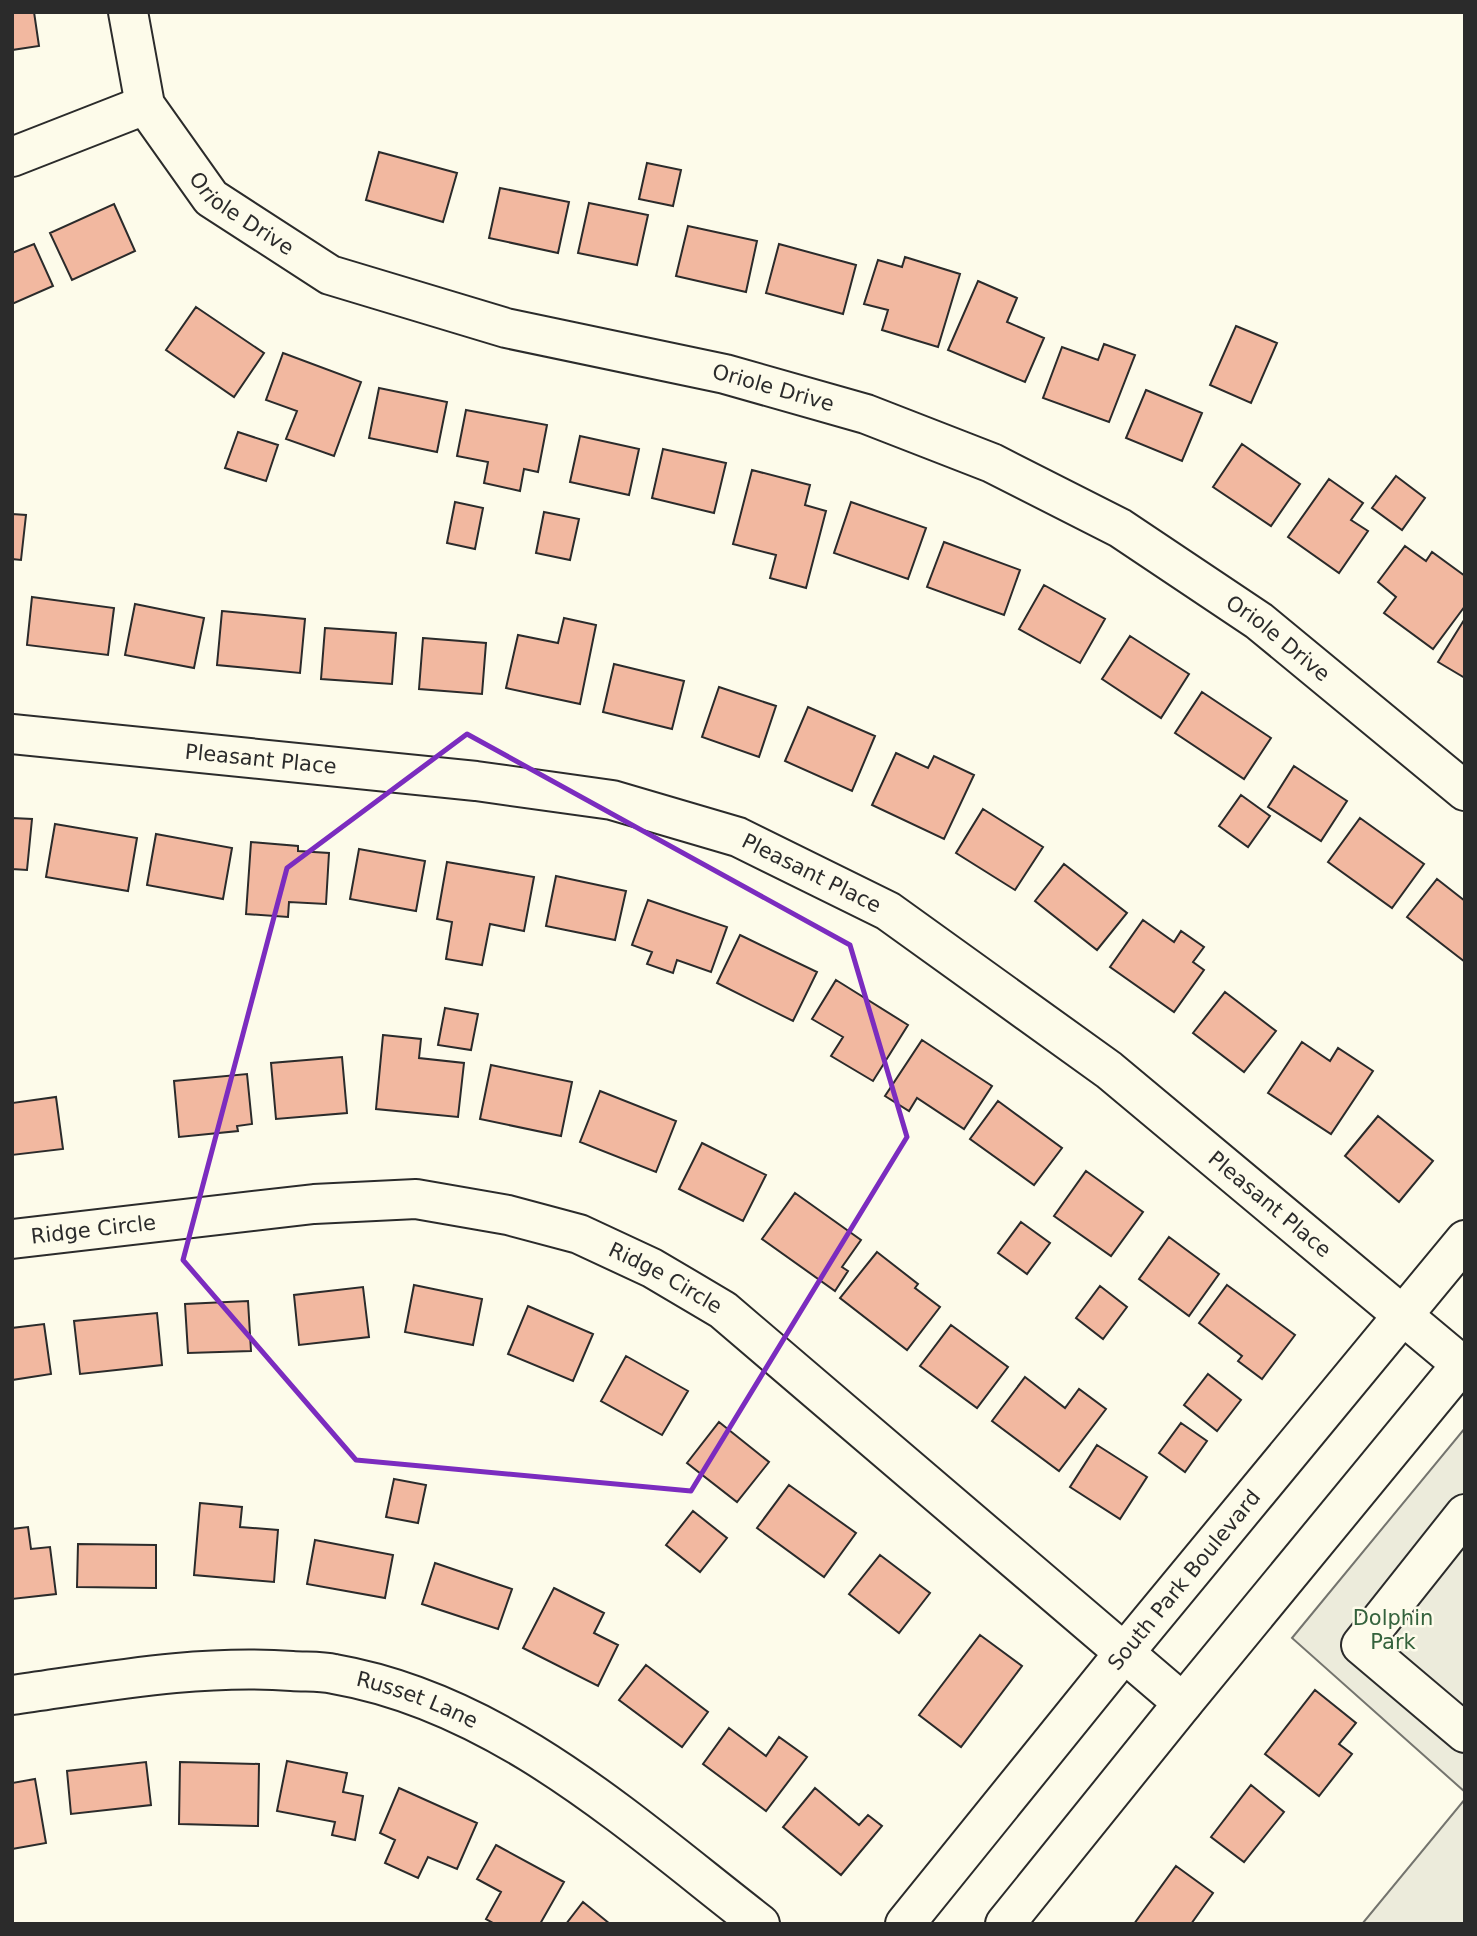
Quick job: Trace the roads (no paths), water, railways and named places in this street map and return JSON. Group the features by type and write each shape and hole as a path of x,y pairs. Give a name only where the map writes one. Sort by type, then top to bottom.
{"street":[{"name":"Oriole Drive","path":"128,12 145,105 211,198 330,275 506,328 725,374 866,414 992,463 1120,528 1259,621 1465,791"},
{"path":"12,157 145,105"},
{"name":"Pleasant Place","path":"12,734 477,781 612,800 738,838 888,911 1109,1070 1402,1316 1463,1362"},
{"name":"Ridge Circle","path":"12,1239 314,1204 416,1199 508,1214 579,1234 652,1268 723,1310 1183,1703"},
{"name":"South Park Boulevard","path":"905,1924 1124,1653 1465,1240"},
{"path":"1005,1924 1463,1362"},
{"path":"1465,1514 1361,1645 1465,1733"},
{"name":"Russet Lane","path":"12,1695 168,1673 249,1668 334,1674 415,1695 487,1726 584,1788 760,1924"}],"park label":[{"name":"Dolphin Park","path":"1393,1630"}]}
